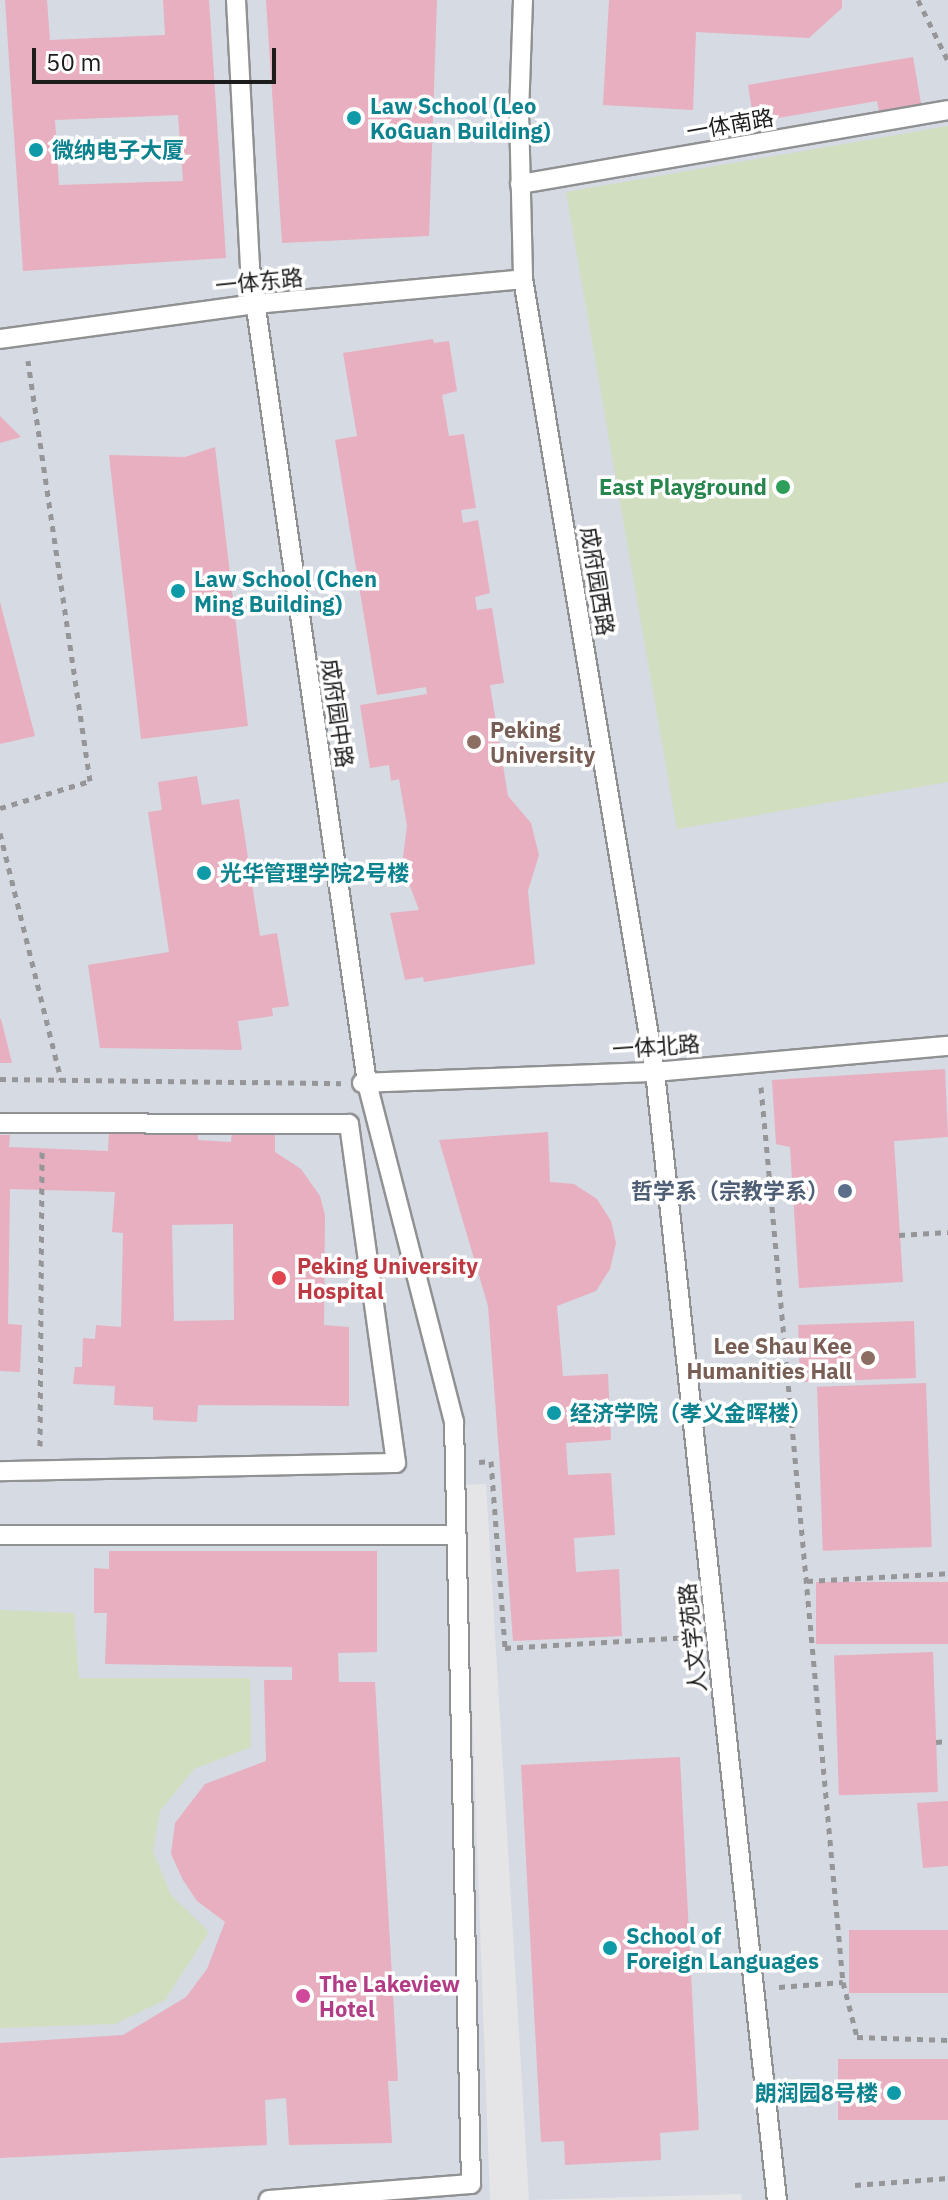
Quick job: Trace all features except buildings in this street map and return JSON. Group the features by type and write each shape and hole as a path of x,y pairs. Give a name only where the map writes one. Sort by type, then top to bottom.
{"lane":[{"name":"成府园中路","path":"236,0 256,304 364,1083 454,1422 471,2184 269,2200"},
{"name":"成府园西路","path":"523,0 520,184 523,279 655,1072"},
{"name":"一体南路","path":"520,184 948,110"},
{"name":"一体东路","path":"0,339 256,304 523,279"},
{"name":"一体北路","path":"364,1083 655,1072 948,1046"},
{"name":"人文学苑路","path":"655,1072 777,2200"},
{"path":"0,1123 349,1124 396,1463 0,1471"},
{"path":"0,1535 455,1535"}],"path":[{"path":"918,0 948,61"},
{"path":"0,808 90,781 24,336"},
{"path":"0,833 61,1080"},
{"path":"758,1063 843,1982 857,2037 948,2040"},
{"path":"0,1079 364,1083"},
{"path":"40,1471 42,1149"},
{"path":"899,1235 948,1232"},
{"path":"455,1464 491,1461 505,1648 716,1636"},
{"path":"807,1581 948,1573"},
{"path":"936,1742 948,1741"},
{"path":"754,1990 843,1982"},
{"path":"855,2185 948,2178"}],"shaded area":[{"name":"Peking University","path":"0,0 948,0 948,2200 742,2200 741,2194 529,2200 486,1484 458,1485 465,1515 490,2200 0,2200"}],"green space":[{"name":"East Playground","path":"948,126 948,782 677,829 566,192"},
{"path":"0,1610 74,1613 79,1678 250,1678 251,1747 194,1769 160,1811 153,1851 171,1895 209,1932 165,2000 115,2024 0,2028"}],"place":[{"name":"Law School (Leo KoGuan Building)","path":"354,118"},
{"name":"微纳电子大厦","path":"36,150"},
{"name":"East Playground","path":"783,487"},
{"name":"Law School (Chen Ming Building)","path":"178,591"},
{"name":"Peking University","path":"474,742"},
{"name":"光华管理学院2号楼","path":"204,873"},
{"name":"哲学系（宗教学系）","path":"845,1191"},
{"name":"Peking University Hospital","path":"279,1278"},
{"name":"Lee Shau Kee Humanities Hall","path":"868,1358"},
{"name":"经济学院（孝义金晖楼）","path":"554,1413"},
{"name":"School of Foreign Languages","path":"610,1948"},
{"name":"The Lakeview Hotel","path":"303,1996"},
{"name":"朗润园8号楼","path":"894,2093"}]}
